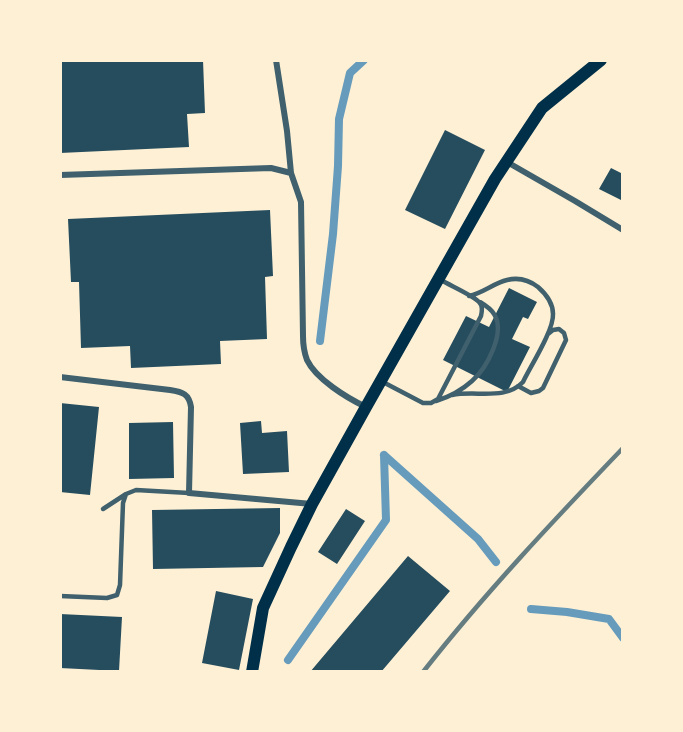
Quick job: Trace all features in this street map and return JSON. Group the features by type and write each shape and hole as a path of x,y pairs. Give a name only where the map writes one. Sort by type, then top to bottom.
{"main road":[{"path":"252,672 263,608 312,504 366,407 507,161 542,108 601,60"}],"street":[{"path":"276,60 291,173 301,202 304,351 314,371 346,397 366,407"},
{"path":"507,161 623,231"},
{"path":"60,176 271,168 291,173"},
{"path":"60,377 179,391 186,395 191,407 189,493 312,504"}],"lane":[{"path":"439,279 488,307 495,314 499,325 495,343 481,372 474,380 452,395"},
{"path":"381,381 423,403 431,403 462,393 501,394 523,382 552,326 553,315 550,300 544,291 523,279 508,280 469,296"},
{"path":"431,403 438,399 481,316 480,302"},
{"path":"518,386 531,393 543,388 566,340 560,329 548,334"},
{"path":"104,508 136,490 189,493"},
{"path":"60,596 107,598 117,595 120,585 123,503 126,494"}],"building":[{"path":"60,60 203,60 205,113 187,114 189,147 60,153"},
{"path":"445,130 485,150 445,229 405,210"},
{"path":"611,168 623,174 623,201 599,189"},
{"path":"270,210 273,276 265,277 267,339 220,341 221,364 131,368 130,346 81,348 79,282 71,282 68,219"},
{"path":"509,288 537,302 528,319 523,317 512,339 530,347 507,392 443,360 466,316 489,327"},
{"path":"60,403 99,407 90,495 60,492"},
{"path":"261,421 262,433 287,431 289,472 243,474 240,423"},
{"path":"173,422 174,478 129,479 129,423"},
{"path":"280,508 280,533 263,567 153,569 152,510"},
{"path":"346,509 365,521 337,564 318,552"},
{"path":"408,556 450,591 381,672 310,672"},
{"path":"216,591 253,599 239,670 202,663"},
{"path":"60,614 122,617 119,671 60,668"}],"waterway":[{"path":"320,341 333,234 339,119 350,73 364,60"},
{"path":"384,455 478,539 496,562"},
{"path":"288,660 386,520 384,455"},
{"path":"531,609 609,619 623,638"}],"railway":[{"path":"423,672 495,585 623,448"}]}
